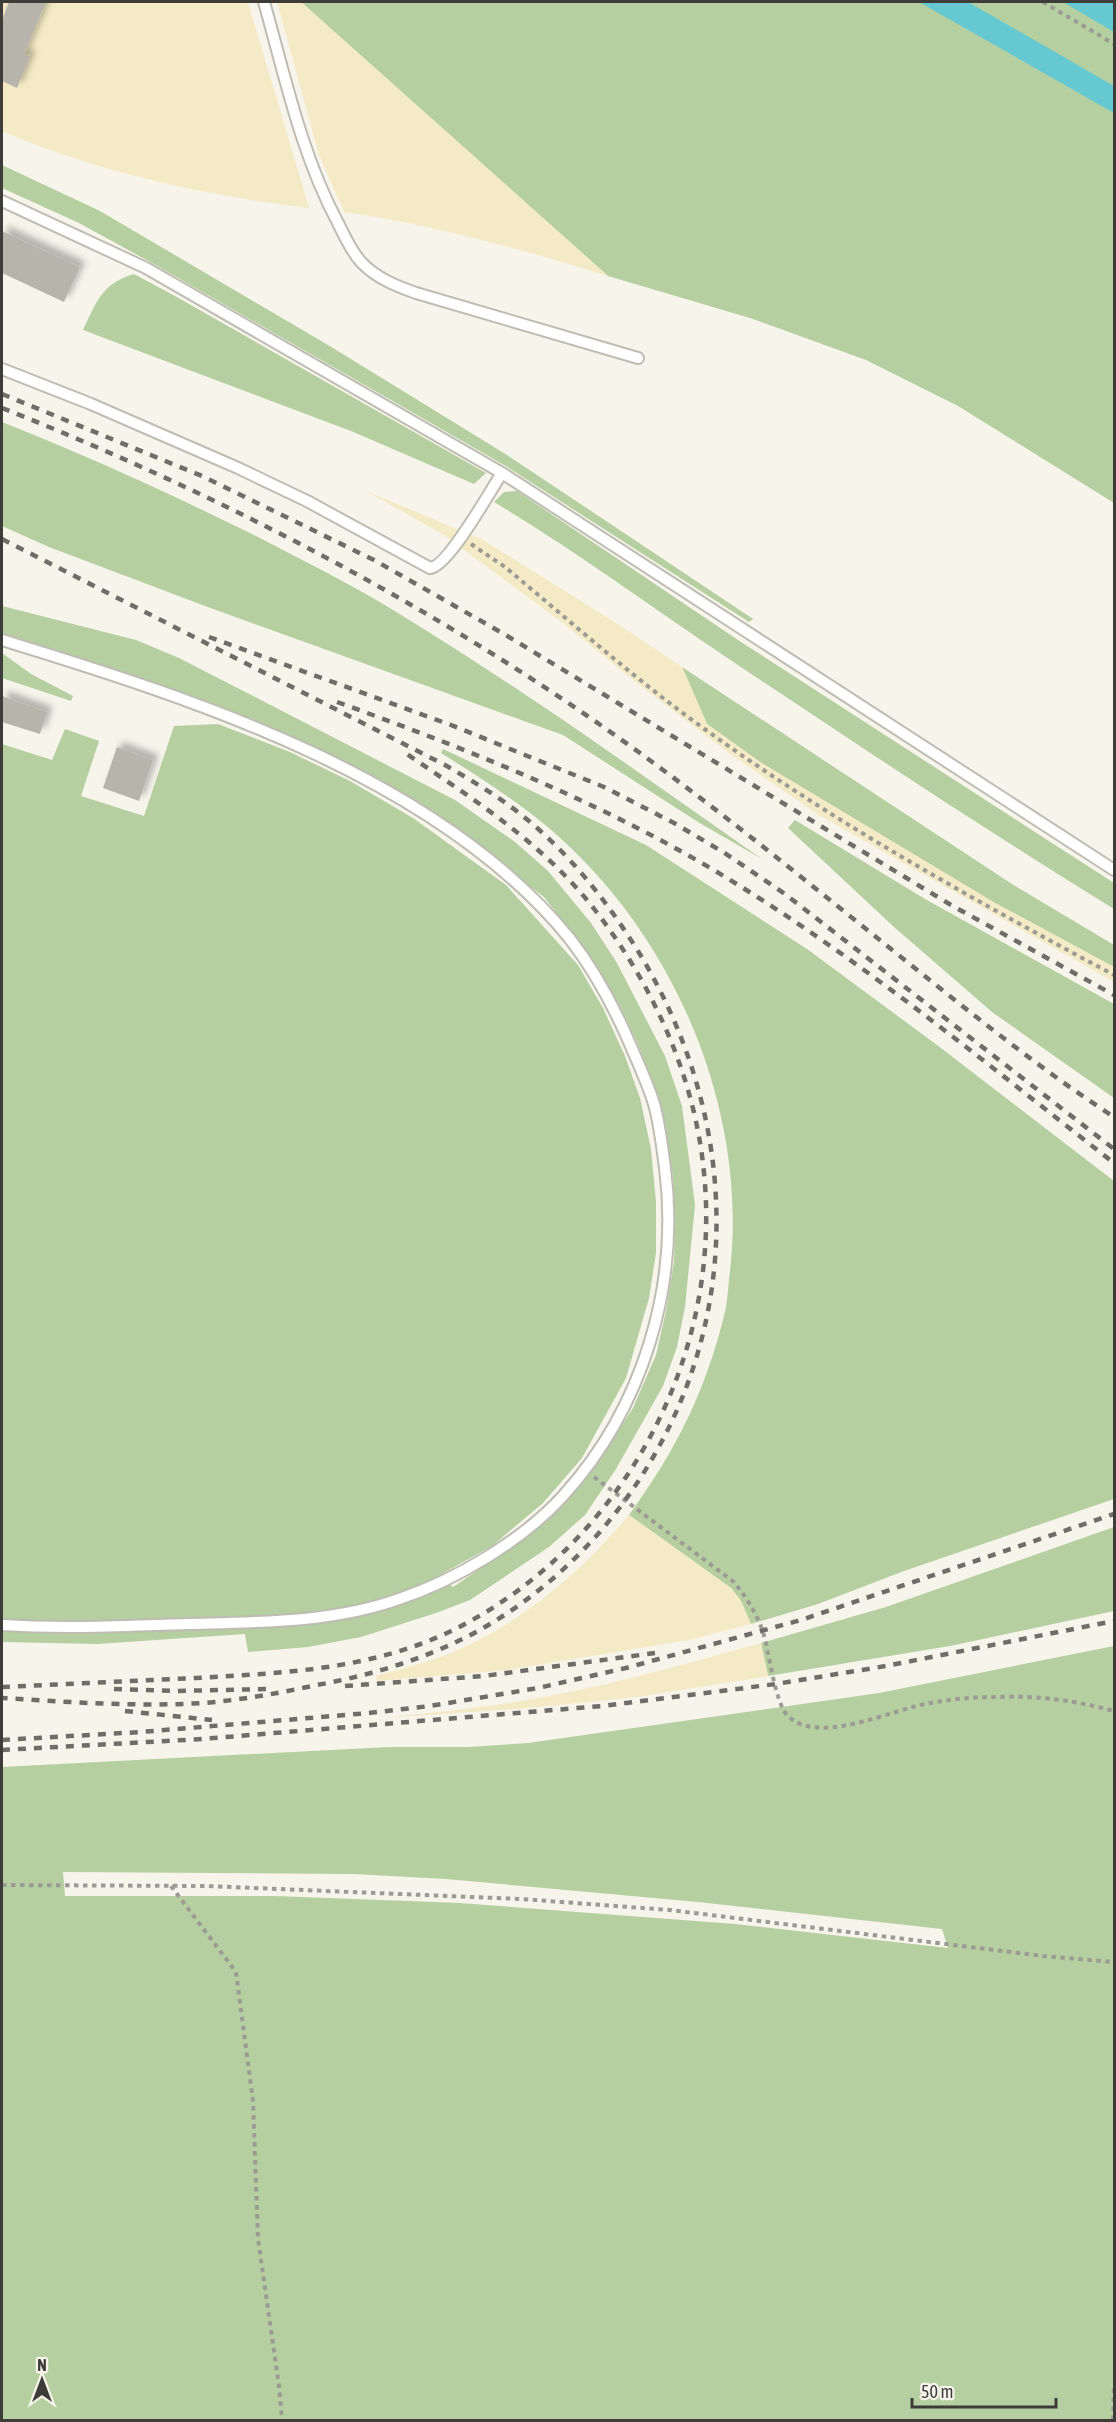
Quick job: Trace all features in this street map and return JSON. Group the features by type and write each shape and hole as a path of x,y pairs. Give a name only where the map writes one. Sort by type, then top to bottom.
{"lane":[{"path":"264,2 314,170 342,231 359,260 370,271 391,284 416,293 638,358"},
{"path":"2,201 146,268 502,473 1114,870"},
{"path":"2,369 91,404 238,468 307,501 430,568 438,566 460,537 502,473"},
{"path":"2,640 208,710 273,734 319,755 404,801 452,831 497,866 569,938 593,972 617,1015 654,1104 668,1192 669,1239 663,1287 640,1372 623,1409 597,1452 563,1495 534,1523 444,1581 397,1600 344,1613 245,1622 70,1628 2,1624"}],"path":[{"path":"1043,2 1114,44"},
{"path":"460,537 505,567 704,729 784,784 878,844 1114,975"},
{"path":"583,1469 734,1581 746,1597 763,1631 778,1696 784,1713 795,1723 826,1728 929,1703 999,1696 1066,1700 1114,1711"},
{"path":"2,1885 171,1886 364,1891 670,1910 1032,1955 1114,1962"},
{"path":"171,1886 236,1972 253,2101 258,2239 282,2421"},
{"path":"1113,2421 1114,2385"}],"green space":[{"path":"301,2 1114,2 1114,503 958,406 866,360 750,318 608,276"},
{"path":"2,165 100,211 333,348 507,455 753,619 749,622 504,465 152,263 79,223 2,188"},
{"path":"134,274 486,473 474,484 351,431 83,330 101,295 114,283"},
{"path":"2,422 192,505 380,602 536,702 762,859 698,822 563,735 205,606 49,547 2,526"},
{"path":"517,491 741,642 1114,883 1114,909 872,754 583,559 494,502 504,492"},
{"path":"2,606 136,640 179,658 455,800 515,842 548,871 591,923 617,963 665,1056 682,1106 695,1205 685,1307 677,1347 663,1386 616,1469 585,1515 549,1547 470,1600 361,1637 308,1647 248,1652 245,1634 97,1644 2,1642 2,744 52,760 65,729 99,741 81,796 144,816 174,726 218,724 290,752 350,781 413,818 506,885 578,965 603,1008 625,1056 640,1098 651,1149 656,1202 656,1253 649,1298 626,1378 582,1458 543,1503 492,1546 438,1576 453,1587 530,1535 570,1497 608,1447 633,1408 656,1355 674,1262 675,1226 673,1177 666,1128 638,1044 619,1004 594,961 544,897 445,822 321,752 270,727 56,650 2,633"},
{"path":"2,653 31,674 73,696 71,701 2,678"},
{"path":"682,667 1015,886 1114,945 1114,967 995,903 760,762 707,724"},
{"path":"443,749 646,845 807,949 1114,1181 1114,1499 904,1571 818,1604 751,1624 741,1601 731,1588 629,1515 662,1466 688,1418 709,1367 725,1312 733,1215 728,1158 718,1102 701,1047 678,995 650,945 617,898 579,856 547,827 495,788 441,753"},
{"path":"795,820 925,899 1114,1004 1114,1098 992,1012 894,927 788,828"},
{"path":"1114,1527 1114,1611 950,1646 768,1676 761,1643 886,1607"},
{"path":"1114,1646 1114,2420 2,2420 2,1767 389,1747 469,1747 528,1743 879,1693","holes":["63,1872 354,1874 446,1879 698,1902 942,1929 948,1948 735,1924 460,1903 275,1896 65,1896"]}],"sand":[{"path":"2,2 248,2 309,208 231,197 153,180 76,159 2,131"},
{"path":"277,2 301,2 608,276 477,239 378,217 344,212 319,155"},
{"path":"366,491 483,540 616,623 682,667 707,724 760,762 995,903 1114,967 1114,982 817,814 729,753 564,624 444,535"},
{"path":"629,1515 731,1588 741,1601 751,1624 689,1640 507,1670 377,1681 376,1676 441,1657 469,1645 520,1615 544,1598 589,1558"},
{"path":"761,1643 768,1676 638,1697 530,1708 384,1718 535,1699 665,1669"}],"water":[{"path":"919,2 968,2 1114,86 1114,113"},
{"path":"1063,2 1114,2 1114,32"}],"building":[{"path":"9,2 46,2 24,54 30,56 17,88 2,81 2,20"},
{"path":"2,231 80,267 64,302 2,273"},
{"path":"2,696 47,712 40,734 2,722"},
{"path":"117,747 153,760 139,801 103,788"}],"railway":[{"path":"2,394 202,476 374,560 504,634 951,905 1114,995"},
{"path":"2,408 88,443 257,522 340,565 501,659 579,710 655,764 1006,1040 1059,1080 1114,1117"},
{"path":"2,539 445,765 499,798 545,835 589,882 614,916 638,951 669,1010 693,1072 709,1135 716,1199 715,1264 704,1328 685,1391 656,1452 621,1506 579,1554 532,1596 459,1641 379,1671 338,1681 260,1696 203,1703 102,1703 2,1698"},
{"path":"209,637 451,725 604,787 674,823 723,852 785,894 1114,1149"},
{"path":"337,702 529,777 621,820 712,869 765,902 868,973 1114,1163"},
{"path":"2,1687 228,1676 324,1668 386,1655 447,1633 508,1598 562,1553 608,1501 647,1443 676,1380 696,1313 705,1243 704,1173 691,1102 668,1034 635,969 616,939 575,886 530,843 506,824 404,752"},
{"path":"2,1740 141,1732 369,1713 430,1706 538,1688 626,1668 801,1620 1114,1514"},
{"path":"2,1750 202,1739 602,1706 776,1684 886,1666 1114,1621"},
{"path":"345,1686 484,1676 655,1653"},
{"path":"114,1689 177,1691 267,1689"},
{"path":"125,1711 212,1720"}]}
